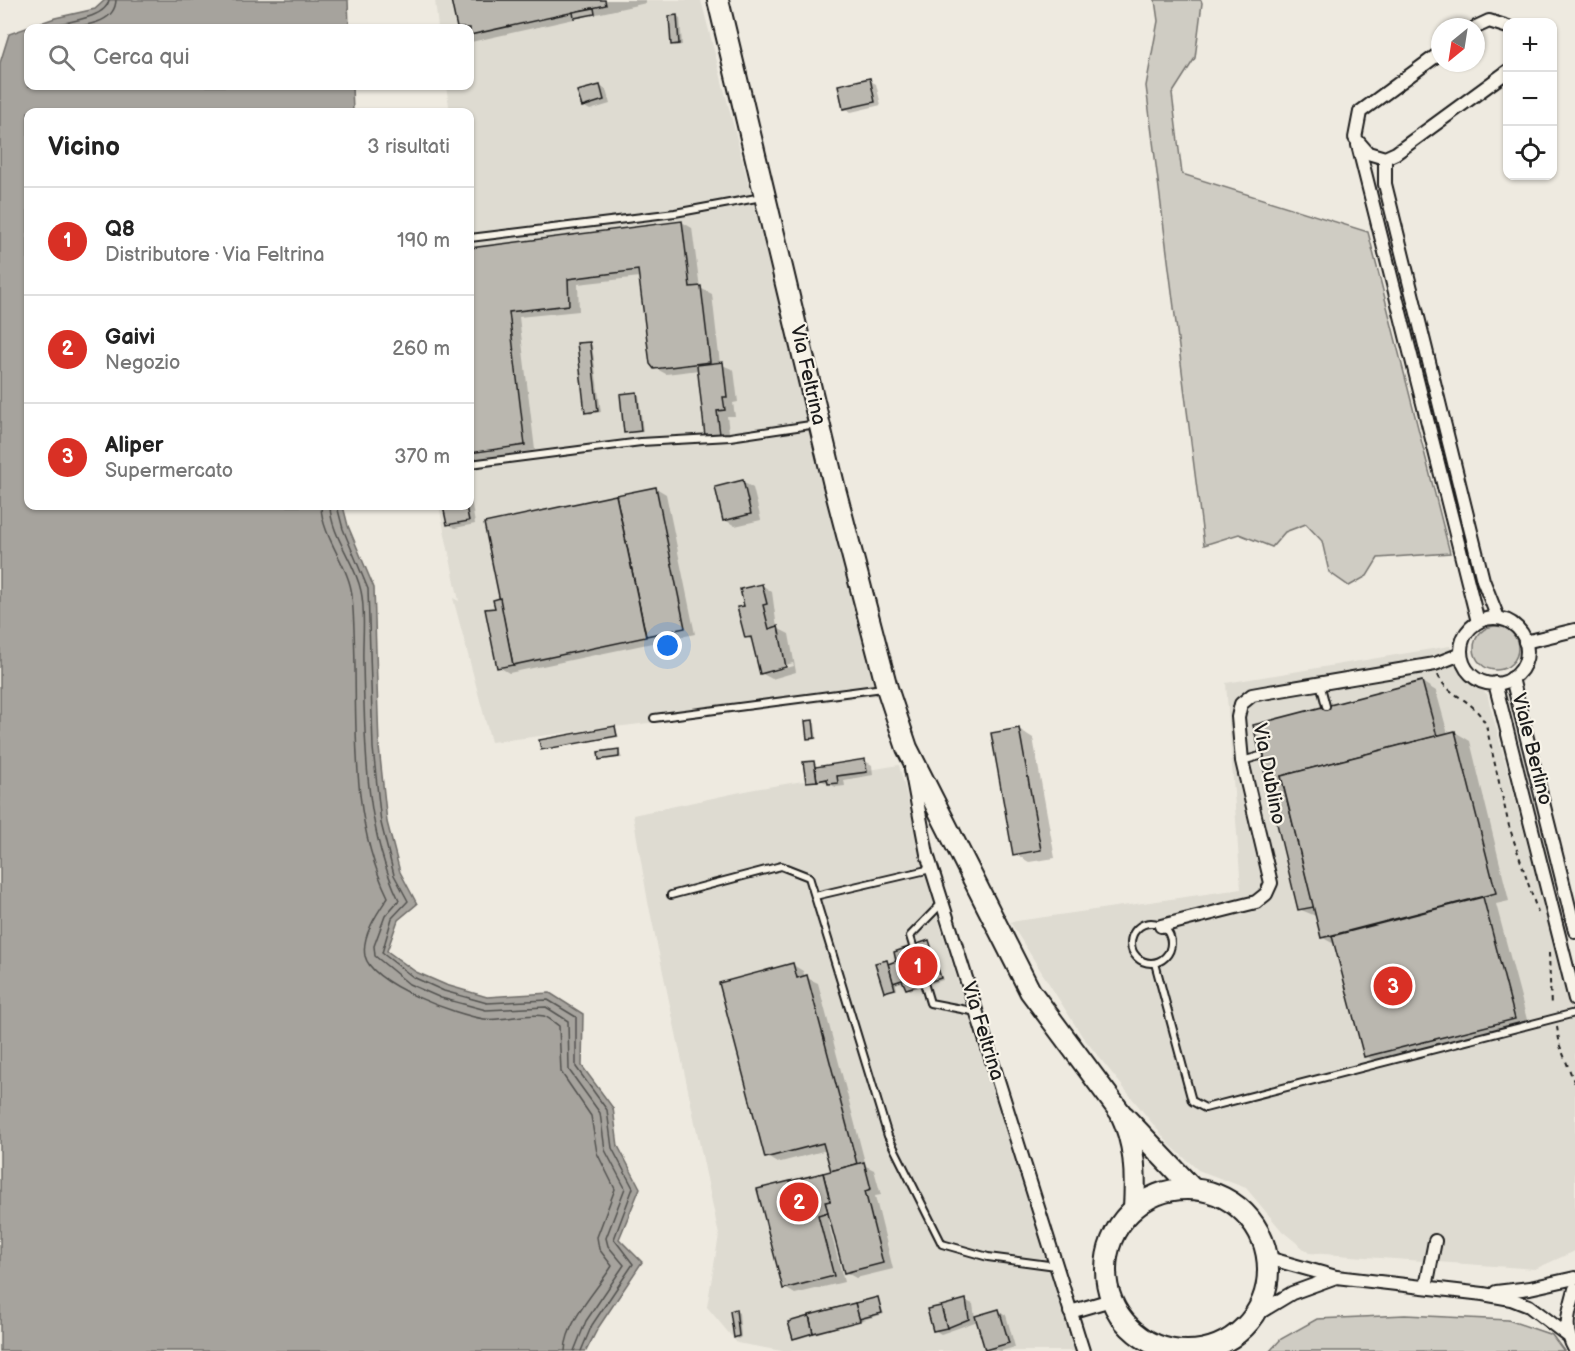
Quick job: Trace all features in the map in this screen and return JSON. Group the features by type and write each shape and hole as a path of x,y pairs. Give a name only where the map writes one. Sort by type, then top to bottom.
{"main road":[{"name":"Via Feltrina","path":"718,0 819,423 887,687 907,748 1030,991 1120,1112 1192,1188"},
{"name":"Via Feltrina","path":"1120,1112 1129,1131 1135,1159 1134,1208"},
{"path":"1192,1188 1219,1195 1242,1210 1259,1232 1268,1258 1268,1287 1257,1314 1233,1344 1203,1350 1171,1351 1151,1343 1134,1332 1121,1317 1111,1300 1106,1275 1108,1250 1118,1227 1134,1208 1152,1196 1171,1190 1192,1188"}],"street":[{"path":"1485,23 1489,21 1503,25"},
{"path":"1431,60 1359,112 1355,138 1359,145 1478,622"},
{"path":"1385,158 1507,72"},
{"path":"1359,145 1368,153 1385,158"},
{"path":"1385,158 1385,184 1483,580 1498,618"},
{"path":"1461,654 1465,635 1478,622 1498,618 1515,626 1525,642 1575,630"},
{"name":"Viale Berlino","path":"1461,654 1470,673 1482,681 1495,683 1512,678 1525,662 1525,642"},
{"name":"Via Dublino","path":"1161,926 1256,902 1269,888 1271,873 1242,761 1238,717 1241,704 1252,695 1435,664 1461,654"},
{"name":"Viale Berlino","path":"1512,678 1575,931"},
{"name":"Viale Berlino","path":"1495,683 1575,999"},
{"name":"Via Feltrina","path":"907,748 932,868 942,903 1083,1351"},
{"path":"1426,1287 1436,1241"},
{"path":"1268,1258 1336,1277 1483,1294 1529,1306 1567,1335 1575,1350"},
{"path":"1257,1314 1292,1293 1336,1277"},
{"path":"1483,1294 1530,1288 1575,1278"},
{"path":"1567,1335 1568,1312 1575,1289"},
{"path":"1070,1312 1111,1300"}],"lane":[{"path":"474,238 675,213 765,196"},
{"path":"474,463 641,442 730,437 819,423"},
{"path":"1320,683 1326,706"},
{"path":"654,718 887,687"},
{"path":"1242,761 1260,756"},
{"path":"671,895 781,866 809,878 888,1136 942,1244 988,1257 1056,1266"},
{"path":"815,896 932,868"},
{"path":"942,903 910,936 930,1003 977,1012"},
{"path":"1142,925 1161,926 1169,934 1171,945 1166,956 1155,963 1137,958 1131,940 1142,925"},
{"path":"1155,963 1192,1101 1205,1108 1575,1013"}],"path":[{"path":"1435,664 1443,687 1469,701 1480,712 1486,725 1509,826 1541,924"},
{"path":"1548,951 1548,983 1554,1018 1560,1046 1575,1084"}],"shaded area":[{"path":"435,0 701,0 881,695 491,742 453,598 459,601 440,510 474,510 474,108 449,108 447,90 474,90 474,24 438,24"},
{"path":"1155,0 1201,0 1202,3 1195,58 1172,94 1182,174 1368,232 1450,553 1378,558 1367,576 1349,586 1329,572 1322,541 1306,524 1285,532 1272,547 1239,534 1204,545 1146,86 1158,21"},
{"path":"1496,626 1511,633 1518,648 1511,663 1496,670 1481,663 1474,648 1481,633"},
{"path":"1450,646 1460,675 1487,694 1575,1020 1575,1251 1535,1269 1309,1253 1282,1231 1246,1188 1198,1170 1169,1144 1082,1036 1010,922 1241,889 1226,683"},
{"path":"899,765 939,922 1075,1351 782,1351 737,1343 707,1307 719,1235 648,902 633,815 755,789"},
{"path":"1405,1315 1508,1320 1552,1335 1564,1351 1270,1351 1281,1339 1317,1319"}],"water":[{"path":"105,0 348,0 349,24 38,24 95,9"},
{"path":"24,29 24,90 352,90 353,108 24,108 24,510 344,510 348,526 374,588 379,747 387,822 400,872 417,904 398,920 387,951 416,972 446,985 487,997 550,993 583,1014 582,1066 613,1108 618,1146 640,1188 619,1239 642,1262 598,1328 586,1351 0,1351 0,63 9,34"}],"building":[{"path":"451,0 605,0 606,5 474,34 474,24 456,24"},
{"path":"594,8 595,14 574,18 573,12"},
{"path":"677,15 679,44 671,45 669,16"},
{"path":"870,78 875,102 843,109 838,85"},
{"path":"600,85 604,100 582,107 577,91"},
{"path":"682,221 690,287 701,286 710,362 654,369 650,364 638,270 568,279 569,305 509,312 525,445 474,452 474,247"},
{"path":"590,342 598,411 585,413 577,343"},
{"path":"723,362 727,397 723,397 725,410 717,411 720,434 705,436 697,365"},
{"path":"637,392 641,431 624,433 620,394"},
{"path":"743,480 751,514 723,521 715,487"},
{"path":"656,487 685,628 646,636 616,495"},
{"path":"616,495 646,637 513,665 484,523"},
{"path":"444,510 467,510 469,521 447,525"},
{"path":"762,584 767,604 763,605 769,629 778,626 786,667 760,674 751,637 745,638 737,607 744,606 740,589"},
{"path":"500,598 513,665 497,668 485,609 495,608 493,600"},
{"path":"1422,681 1437,736 1281,776 1314,907 1298,910 1253,725"},
{"path":"813,720 815,738 807,739 805,721"},
{"path":"615,726 617,736 541,750 539,740"},
{"path":"1019,728 1041,850 1013,855 991,733"},
{"path":"1455,731 1496,893 1321,938 1281,776"},
{"path":"619,749 619,757 599,760 598,752"},
{"path":"865,759 867,772 837,776 838,783 828,784 827,779 817,781 815,767"},
{"path":"814,761 817,781 806,782 803,762"},
{"path":"1483,897 1515,1019 1364,1057 1332,936"},
{"path":"929,940 941,978 906,989 902,980 893,983 888,964 896,961 894,952"},
{"path":"887,960 895,989 884,992 875,963"},
{"path":"793,963 797,978 807,975 857,1164 831,1171 823,1143 765,1158 719,983"},
{"path":"864,1162 871,1189 865,1191 883,1263 844,1273 825,1202 830,1201 823,1173"},
{"path":"823,1173 830,1201 825,1202 828,1212 818,1215 834,1276 783,1289 757,1189"},
{"path":"878,1297 882,1313 859,1319 855,1303"},
{"path":"966,1299 969,1319 947,1328 941,1306"},
{"path":"855,1303 860,1321 813,1333 809,1315"},
{"path":"941,1306 947,1328 933,1331 927,1309"},
{"path":"736,1309 739,1336 734,1338 730,1311"},
{"path":"999,1309 1009,1343 985,1350 975,1316"},
{"path":"809,1316 813,1333 793,1339 788,1322"}],"place":[{"name":"Q8","path":"918,966"},
{"name":"Aliper","path":"1393,986"},
{"name":"Gaivi","path":"799,1202"}]}
